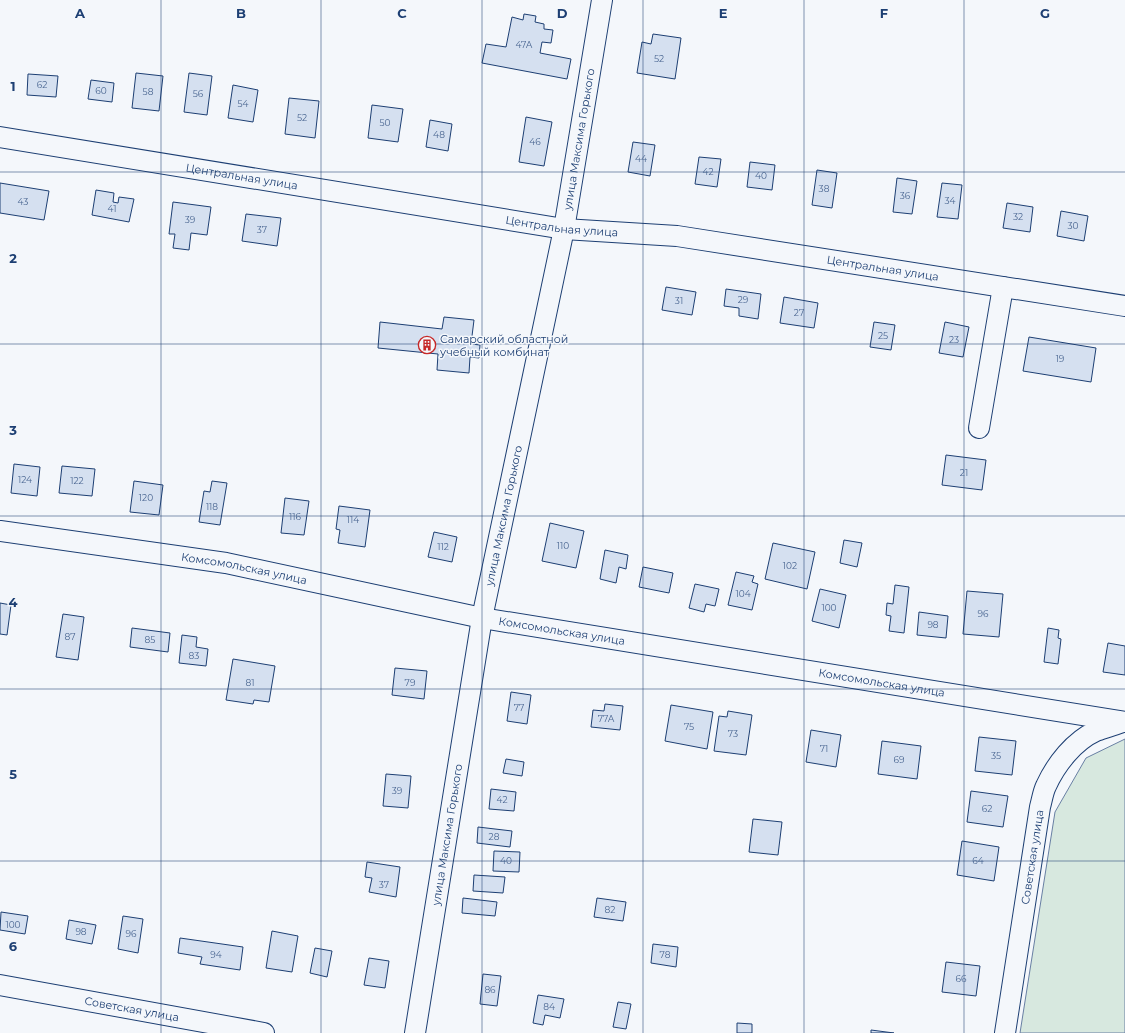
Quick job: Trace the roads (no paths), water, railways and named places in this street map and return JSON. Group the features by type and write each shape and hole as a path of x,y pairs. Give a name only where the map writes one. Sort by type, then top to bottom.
{"street":[{"name":"улица Максима Горького","path":"415,1033 482,618 564,229 602,0"},
{"name":"Центральная улица","path":"0,137 564,229 677,236 1125,306"},
{"path":"979,428 1003,287"},
{"name":"Комсомольская улица","path":"0,531 226,563 482,618 1124,722"},
{"name":"Советская улица","path":"1005,1033 1040,807 1045,787 1054,770 1064,757 1085,737 1096,731 1124,722"},
{"name":"Советская улица","path":"0,985 264,1033"}],"place":[{"name":"Самарский областной учебный комбинат","path":"427,345"}]}
